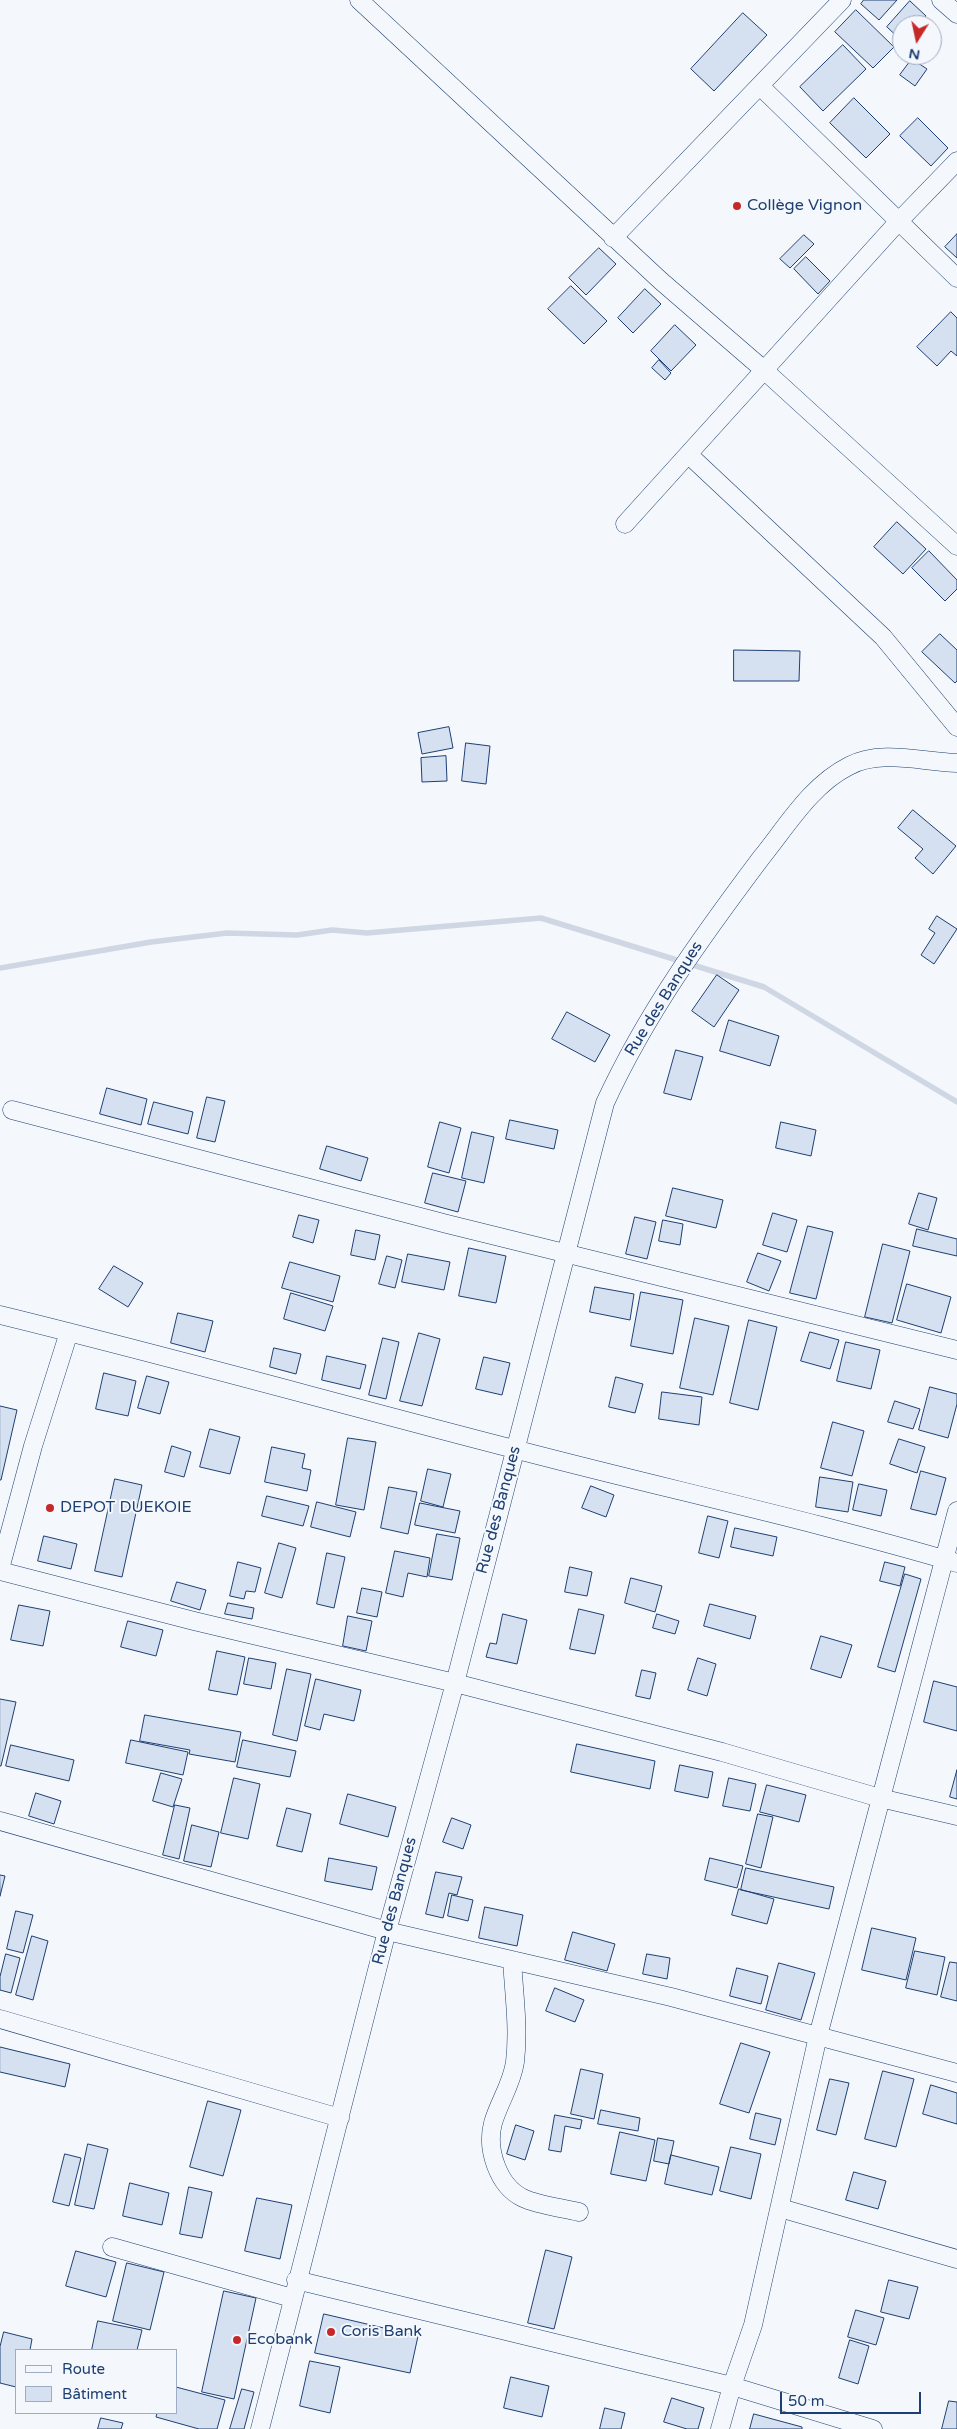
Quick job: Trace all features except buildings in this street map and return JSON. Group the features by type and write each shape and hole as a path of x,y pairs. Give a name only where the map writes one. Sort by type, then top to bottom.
{"street":[{"path":"359,0 527,154 613,238 764,370 957,546"},
{"path":"613,238 842,0"},
{"path":"941,0 957,14"},
{"path":"760,86 957,278"},
{"path":"625,524 898,222 957,161"},
{"path":"688,455 883,637 957,727"},
{"name":"Rue des Banques","path":"260,2429 296,2280 340,2118 387,1931 455,1683 605,1103 645,1023 672,980 787,825 820,785 849,765 877,757 957,763"},
{"path":"12,1110 129,1142 565,1253 957,1350"},
{"path":"0,1315 259,1380 515,1450 686,1491 951,1561"},
{"path":"69,1332 33,1446 0,1570 184,1619 455,1683 722,1752 880,1798 957,1816"},
{"path":"720,2429 732,2386 753,2325 818,2036 880,1798 951,1561 957,1510"},
{"path":"0,1821 387,1931 671,1997 957,2074"},
{"path":"512,1960 516,2022 515,2063 508,2088 493,2122 490,2142 494,2159 504,2182 523,2198 578,2212"},
{"path":"0,2019 340,2118"},
{"path":"780,2208 957,2259"},
{"path":"112,2247 292,2298"},
{"path":"296,2280 732,2386 873,2429"}],"waterway":[{"path":"0,968 151,942 227,933 297,935 332,930 367,933 541,918 764,987 957,1102"}],"place":[{"name":"Collège Vignon","path":"737,206"},
{"name":"DEPOT DUEKOIE","path":"50,1508"},
{"name":"Coris Bank","path":"331,2332"},
{"name":"Ecobank","path":"237,2340"}]}
